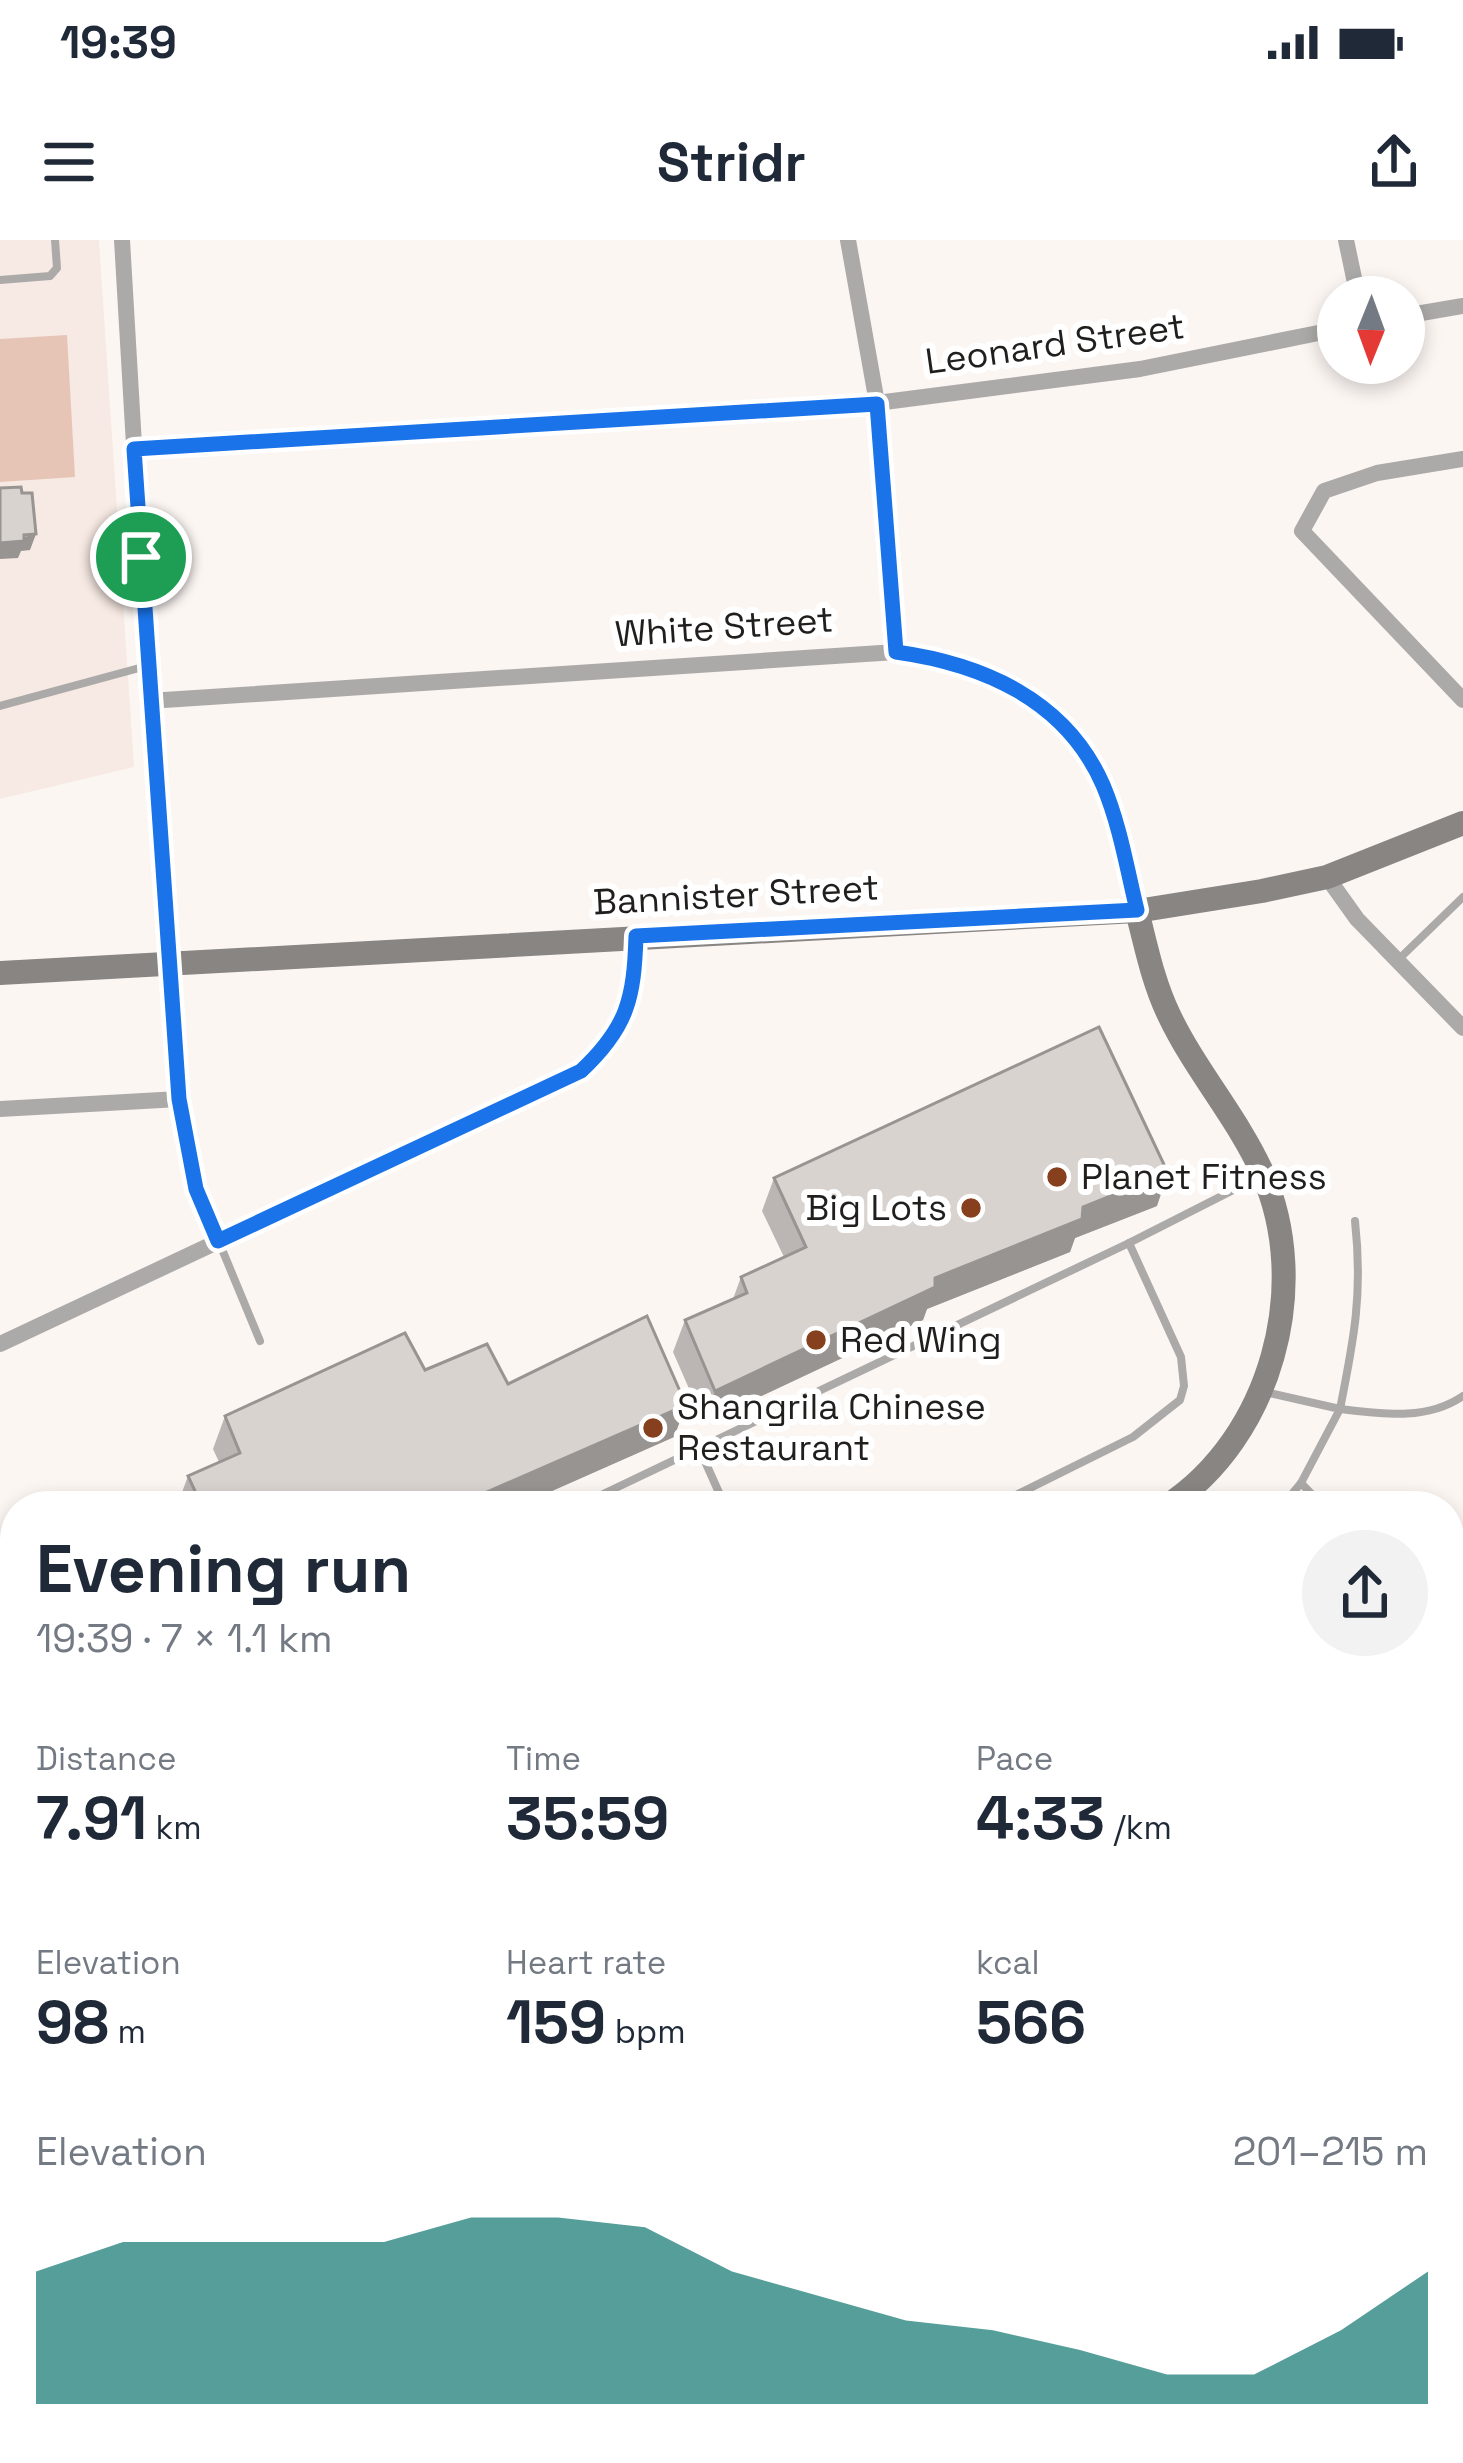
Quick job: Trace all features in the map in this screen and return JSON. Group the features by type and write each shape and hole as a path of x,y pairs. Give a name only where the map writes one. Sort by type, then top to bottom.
{"street":[{"path":"122,240 179,1099 196,1189 218,1241"},
{"path":"848,240 877,404 896,652"},
{"path":"1346,240 1354,276"},
{"path":"1425,312 1463,306"},
{"name":"Leonard Street","path":"134,449 877,404 1140,369 1317,333"},
{"path":"1463,459 1377,473 1324,491 1302,531 1463,700"},
{"name":"White Street","path":"149,701 896,652 975,668 1025,694 1067,727 1102,784 1115,818 1154,979 1170,1018 1263,1175 1277,1222 1283,1310 1262,1391 1215,1465 1185,1491"},
{"name":"Bannister Street","path":"0,973 1137,910 1327,877 1463,823"},
{"path":"1327,877 1357,919 1463,1028"},
{"path":"0,1344 581,1071 618,1030 628,1009 636,936"},
{"path":"0,1109 179,1099"}],"lane":[{"path":"0,280 50,276 57,268 55,240"},
{"path":"0,706 148,666"},
{"path":"1397,961 1463,897"},
{"path":"609,1491 1129,1244 1263,1175"},
{"path":"1294,1491 1340,1409 1361,1276 1355,1221"},
{"path":"218,1241 260,1341"},
{"path":"1024,1491 1133,1437 1180,1400 1184,1386 1181,1357 1129,1244"},
{"path":"1262,1391 1340,1409 1412,1414 1446,1408 1463,1396"},
{"path":"699,1448 718,1491"},
{"path":"1301,1483 1309,1491"}],"shaded area":[{"path":"0,240 99,240 134,767 0,799"},
{"path":"67,335 75,477 0,482 0,339"}],"building":[{"path":"21,487 22,493 32,493 36,534 24,535 24,541 0,543 0,488"},
{"path":"1099,1027 1168,1173 1083,1207 1082,1219 935,1278 935,1287 715,1391 685,1320 747,1293 741,1277 806,1247 774,1178"},
{"path":"647,1316 686,1405 489,1491 195,1491 188,1476 240,1453 225,1416 405,1333 425,1370 487,1344 508,1384"}],"place":[{"name":"Planet Fitness","path":"1057,1177"},
{"name":"Big Lots","path":"971,1208"},
{"name":"Red Wing","path":"816,1340"},
{"name":"Shangrila Chinese Restaurant","path":"653,1428"}],"route":[{"path":"877,404 896,652 975,668 1042,705 1067,727 1102,784 1137,910 636,936 628,1009 618,1030 581,1071 218,1241 196,1189 179,1099 141,557 134,449 877,404"}]}
